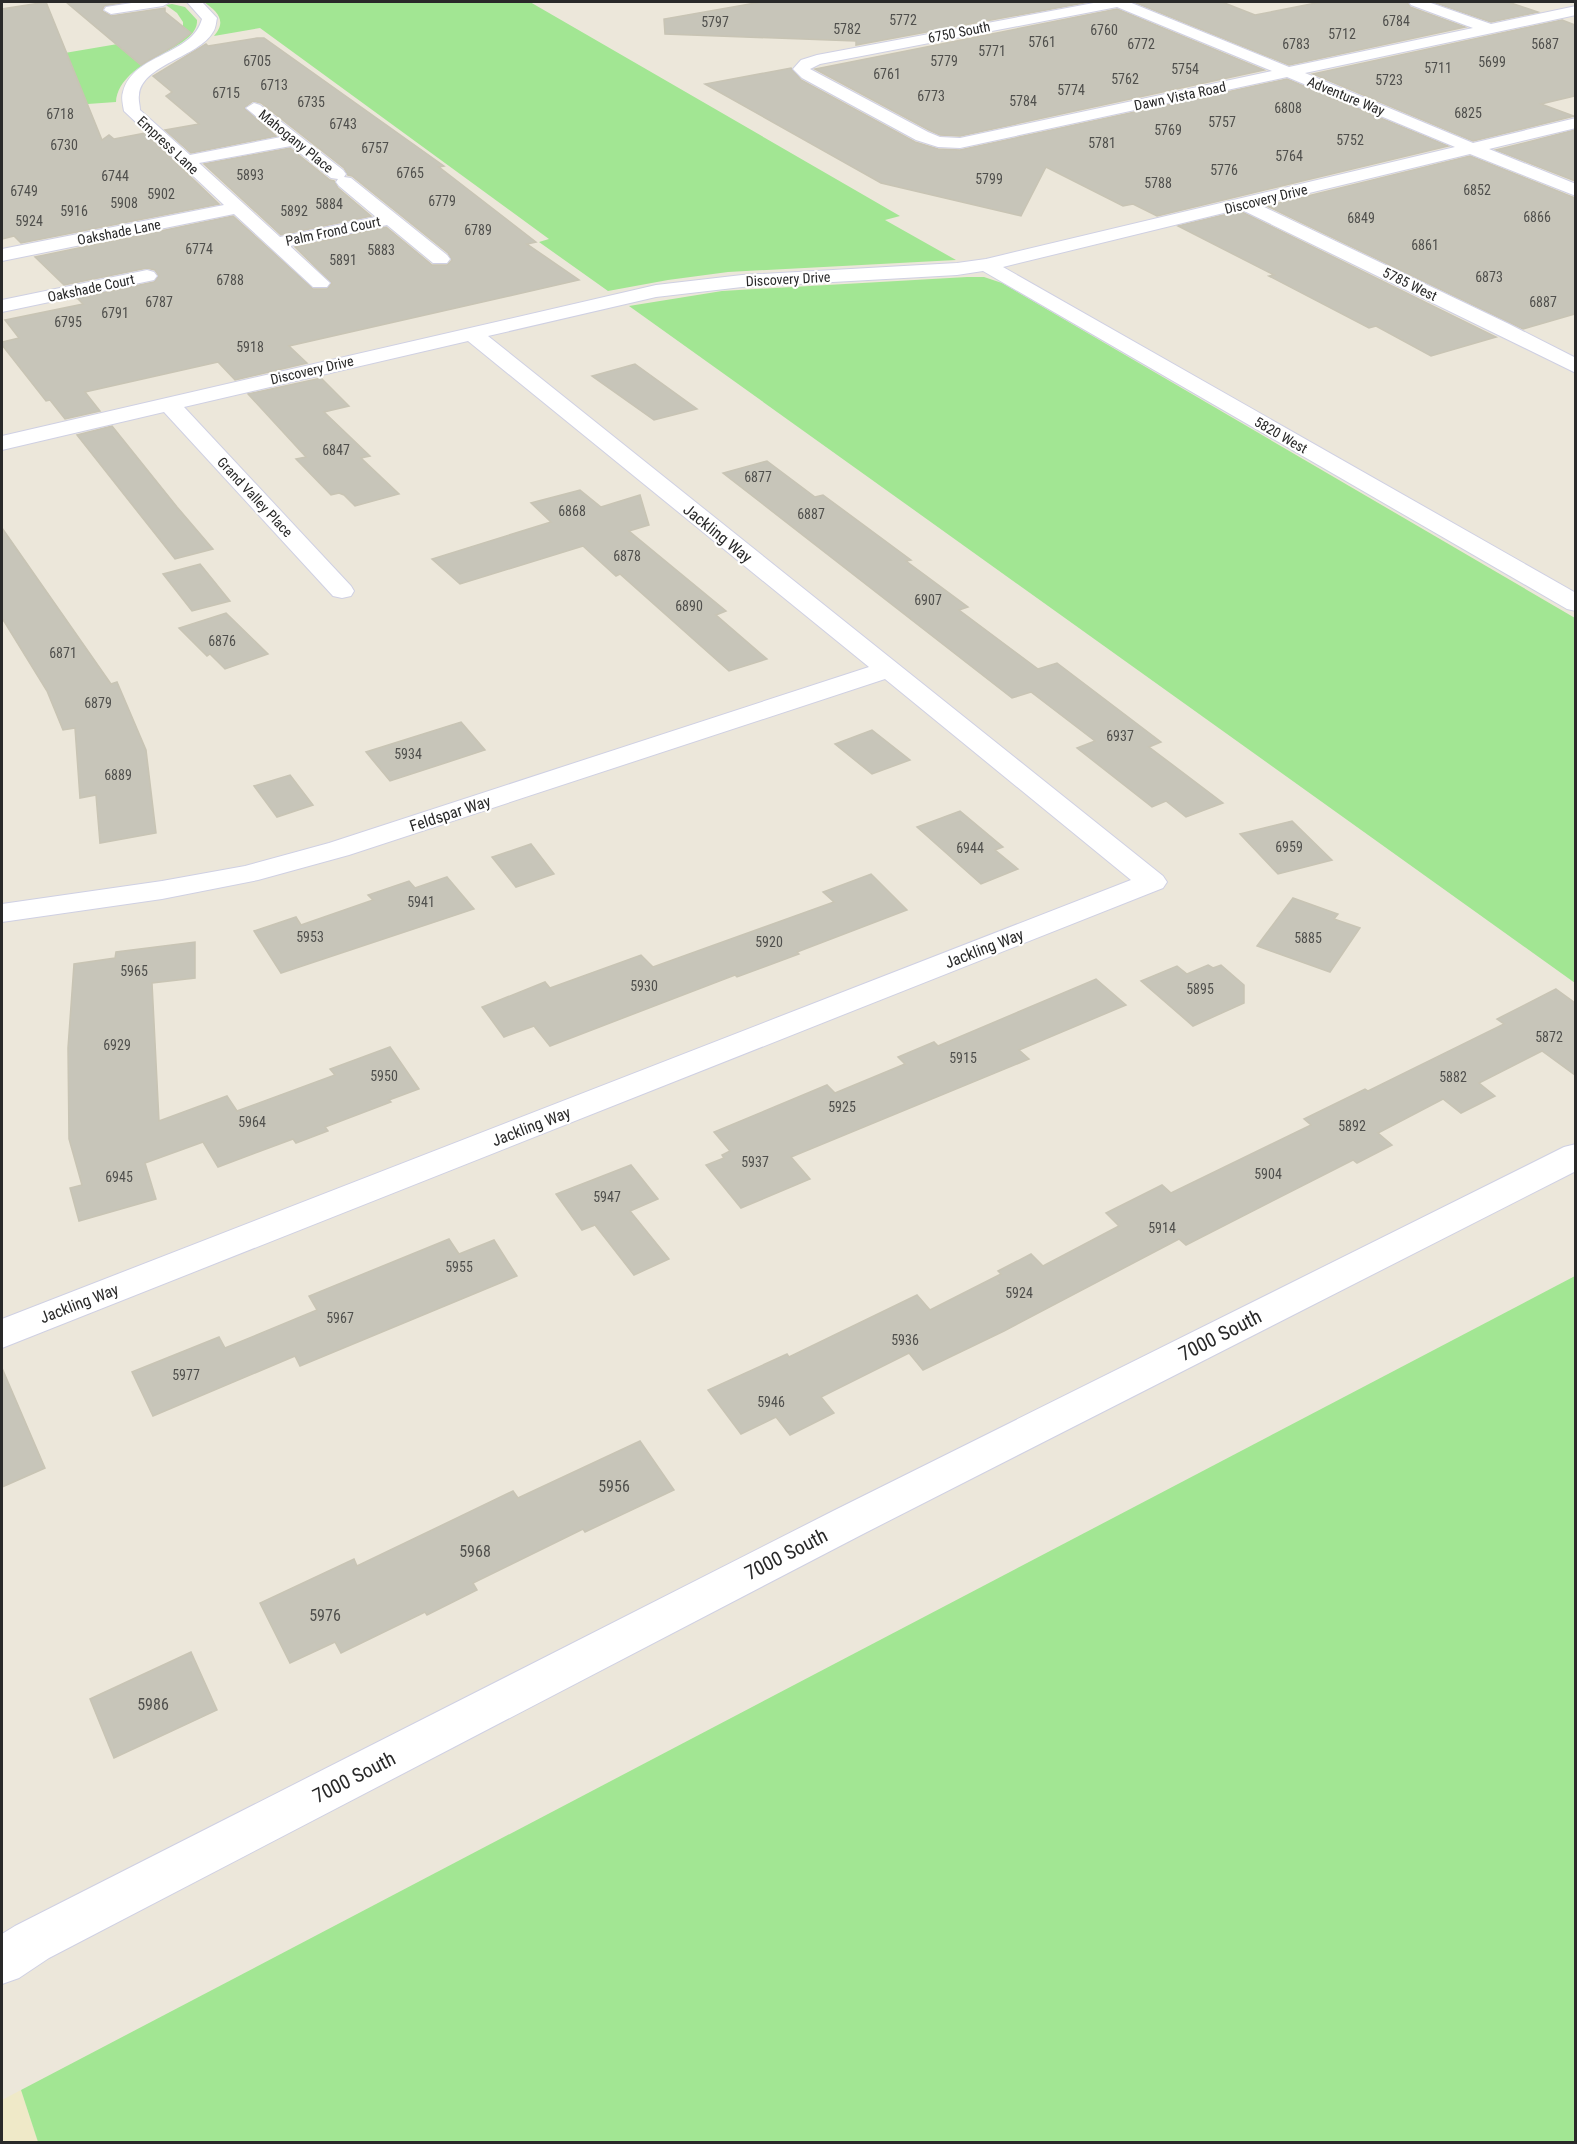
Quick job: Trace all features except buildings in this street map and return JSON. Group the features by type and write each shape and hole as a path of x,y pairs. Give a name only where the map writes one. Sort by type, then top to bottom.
{"street":[{"path":"106,6 163,2"},
{"name":"Empress Lane","path":"194,2 210,18 208,30 146,72 134,86 130,99 132,111 320,283"},
{"name":"6750 South","path":"802,66 817,60 1118,2"},
{"name":"Adventure Way","path":"1118,2 1575,191"},
{"path":"1416,2 1491,28"},
{"path":"106,6 126,22"},
{"name":"Dawn Vista Road","path":"802,66 802,71 808,75 922,136 938,142 953,143 974,141 1575,10"},
{"name":"Mahogany Place","path":"254,108 341,178"},
{"name":"Discovery Drive","path":"2,442 656,291 699,285 957,269 986,265 1575,123"},
{"path":"185,161 294,140"},
{"name":"Palm Frond Court","path":"341,178 440,259"},
{"name":"5785 West","path":"1244,204 1511,333 1575,367"},
{"name":"Oakshade Lane","path":"8,268 237,208"},
{"name":"Palm Frond Court","path":"276,243 391,219"},
{"name":"5820 West","path":"986,265 1575,604"},
{"name":"Oakshade Court","path":"8,268 34,299"},
{"name":"Oakshade Court","path":"2,306 147,276"},
{"name":"Jackling Way","path":"2,1331 1152,882 471,333"},
{"name":"Grand Valley Place","path":"170,404 342,591"},
{"name":"Feldspar Way","path":"2,913 162,890 248,874 339,849 887,670"},
{"name":"7000 South","path":"2,1961 32,1942 849,1522 1575,1156"}],"shaded area":[{"path":"21,2090 38,2142 2,2142 2,2100"}],"green space":[{"path":"204,2 530,2 900,216 885,220 956,260 728,272 608,291 539,242 549,239 260,28 214,36 220,26 219,17"},
{"path":"166,5 185,7 197,20 194,31 186,40 144,64 131,75 121,87 116,102 2,110 2,75 57,66 47,56 153,38 147,32 183,26 177,13"},
{"path":"984,277 1002,283 1575,618 1575,983 629,306 722,291"},
{"path":"1575,1276 1575,2142 38,2142 21,2090"}]}
